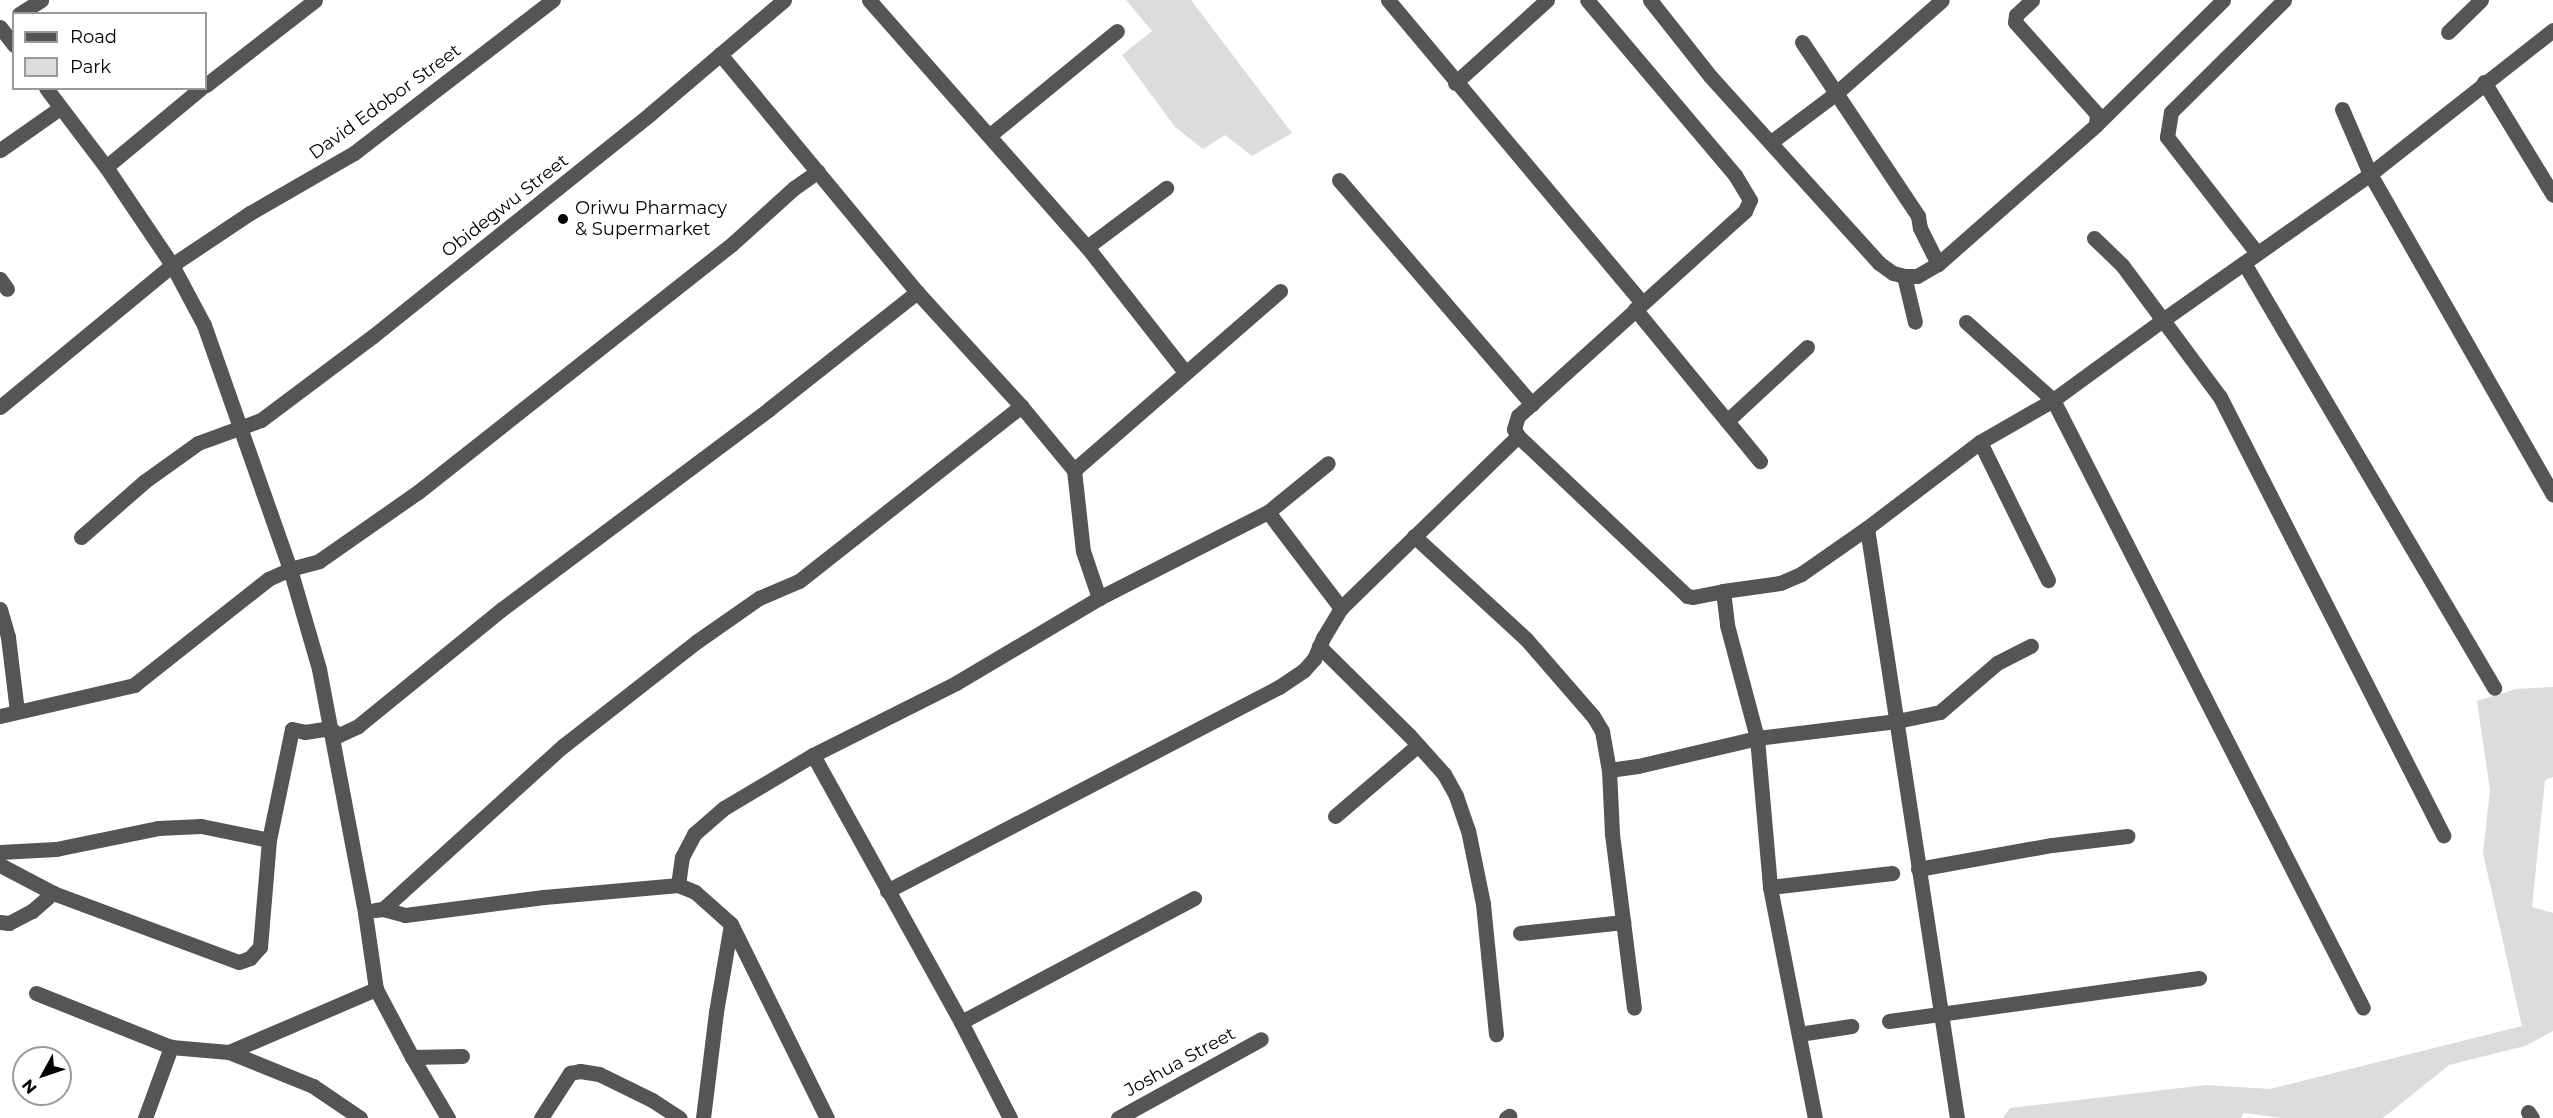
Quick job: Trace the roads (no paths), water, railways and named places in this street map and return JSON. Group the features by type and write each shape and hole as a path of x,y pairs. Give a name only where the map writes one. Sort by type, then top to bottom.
{"street":[{"path":"22,12 41,0"},
{"path":"207,84 315,0"},
{"name":"David Edobor Street","path":"0,407 172,265 250,213 354,153 553,0"},
{"name":"Obidegwu Street","path":"81,537 145,481 198,443 221,433 240,430 261,420 373,336 641,122 784,0"},
{"path":"869,0 1087,247 1185,372"},
{"path":"1388,0 1638,306 1760,461"},
{"path":"1455,83 1547,0"},
{"path":"1587,0 1736,175 1750,200 1741,215 1532,404 1515,423 1514,429 1518,436 1687,596 1693,597 1780,583 1801,574 1867,528 1980,442 2054,400 2257,252 2370,174 2484,82 2553,30"},
{"path":"1771,142 1835,94 1942,0"},
{"path":"2032,0 2016,15 2015,22 2097,114 2096,126"},
{"path":"1654,2 1710,76 1879,263 1904,276 1917,276 1938,264 2096,126 2223,0"},
{"path":"2257,252 2167,137 2171,112 2284,0"},
{"path":"2448,32 2481,0"},
{"path":"0,26 12,42"},
{"path":"990,135 1117,31"},
{"path":"1802,42 1918,216 1920,228 1938,264"},
{"path":"720,54 918,292 1021,406 1074,470 1083,551 1099,598"},
{"path":"2484,82 2553,195"},
{"path":"47,90 106,167 172,265 204,325 290,569 319,669 365,913 376,989 412,1058 448,1118"},
{"path":"106,167 199,90"},
{"path":"0,150 60,108"},
{"path":"2342,110 2370,174 2553,495"},
{"path":"0,716 134,686 268,579 290,569 319,561 418,492 732,244 794,189 818,171"},
{"path":"1339,180 1532,404"},
{"path":"1087,247 1166,188"},
{"path":"2094,238 2122,264 2220,397 2443,835"},
{"path":"2244,263 2494,688"},
{"path":"1904,276 1915,322"},
{"path":"1074,470 1280,291"},
{"path":"0,865 54,892 239,962 250,958 260,947 269,840 292,729 305,732 329,728 339,735 358,726 502,609 769,409 918,292"},
{"path":"1966,322 2054,400 2363,1008"},
{"path":"1727,421 1807,347"},
{"path":"383,909 563,746 696,642 759,598 799,581 1021,406"},
{"path":"887,891 1279,687 1304,670 1314,659 1341,608 1518,436"},
{"path":"1980,442 2048,580"},
{"path":"678,885 682,857 694,834 724,808 813,755 956,683 1099,598 1268,512 1328,463"},
{"path":"1268,512 1341,608"},
{"path":"1867,528 1956,1118"},
{"path":"1414,536 1526,639 1593,716 1602,731 1634,1008"},
{"path":"1723,591 1727,625 1757,738 1770,887 1815,1118"},
{"path":"0,609 9,638 17,711"},
{"path":"1319,646 1418,745 1444,774 1456,796 1468,830 1483,904 1496,1034"},
{"path":"1608,770 1638,766 1757,738 1897,721 1940,712 1997,663 2031,646"},
{"path":"1335,816 1418,745"},
{"path":"813,755 961,1022 1011,1118"},
{"path":"0,852 56,849 158,828 201,826 269,840"},
{"path":"1918,869 2052,845 2127,836"},
{"path":"1770,887 1892,873"},
{"path":"365,913 383,909 405,915 544,897 678,885 700,896 731,924 826,1118"},
{"path":"0,922 9,923 32,911 54,892"},
{"path":"961,1022 1194,898"},
{"path":"1520,933 1623,922"},
{"path":"703,1118 716,1012 731,924"},
{"path":"1889,1021 2199,978"},
{"path":"229,1052 376,989"},
{"path":"36,993 171,1047 229,1052 312,1086 360,1118"},
{"path":"1799,1034 1851,1026"},
{"name":"Joshua Street","path":"1118,1118 1261,1039"},
{"path":"145,1118 171,1047"},
{"path":"412,1058 462,1056"},
{"path":"542,1118 570,1073 580,1071 599,1074 680,1118"}],"place":[{"name":"Oriwu Pharmacy & Supermarket","path":"563,219"}]}
